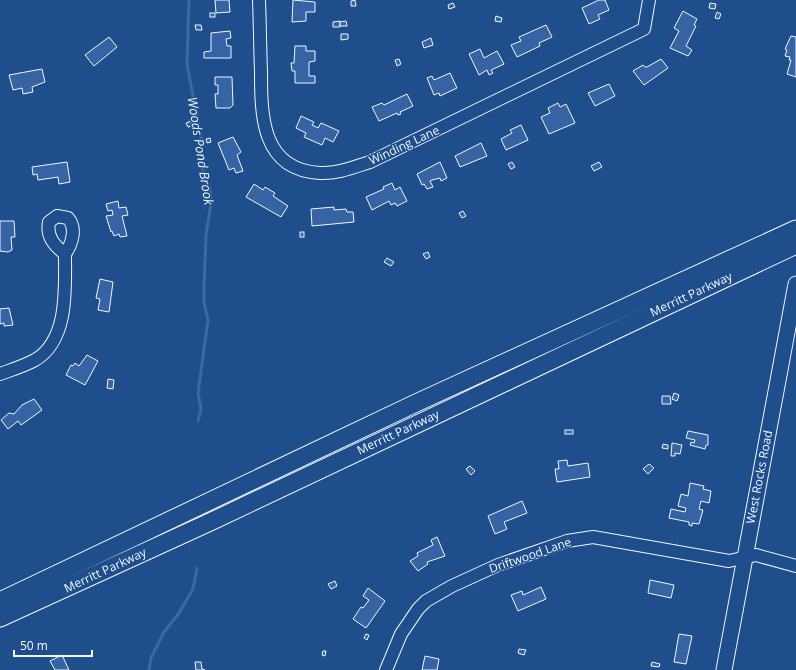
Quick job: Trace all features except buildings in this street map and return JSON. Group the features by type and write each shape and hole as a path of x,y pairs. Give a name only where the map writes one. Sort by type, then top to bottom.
{"highway":[{"name":"Merritt Parkway","path":"0,601 416,403 796,229"},
{"name":"Merritt Parkway","path":"0,618 217,518 796,245"}],"main road":[{"name":"West Rocks Road","path":"724,670 796,284"}],"street":[{"name":"Winding Lane","path":"259,0 261,111 266,133 279,156 289,165 299,170 320,173 332,173 370,162 644,29 649,0"},
{"path":"0,374 35,360 44,353 54,338 60,322 63,305 65,254"},
{"name":"Driftwood Lane","path":"386,670 401,634 418,609 426,601 452,586 498,565 567,541 593,537 729,562 756,555 796,566"}],"waterway":[{"name":"Woods Pond Brook","path":"189,0 187,64 202,143 201,165 210,189 211,203 206,235 204,287 204,302 208,320 198,393 201,409 198,421"},
{"name":"Woods Pond Brook","path":"149,670 151,658 164,632 179,613 193,589 197,568"}]}
